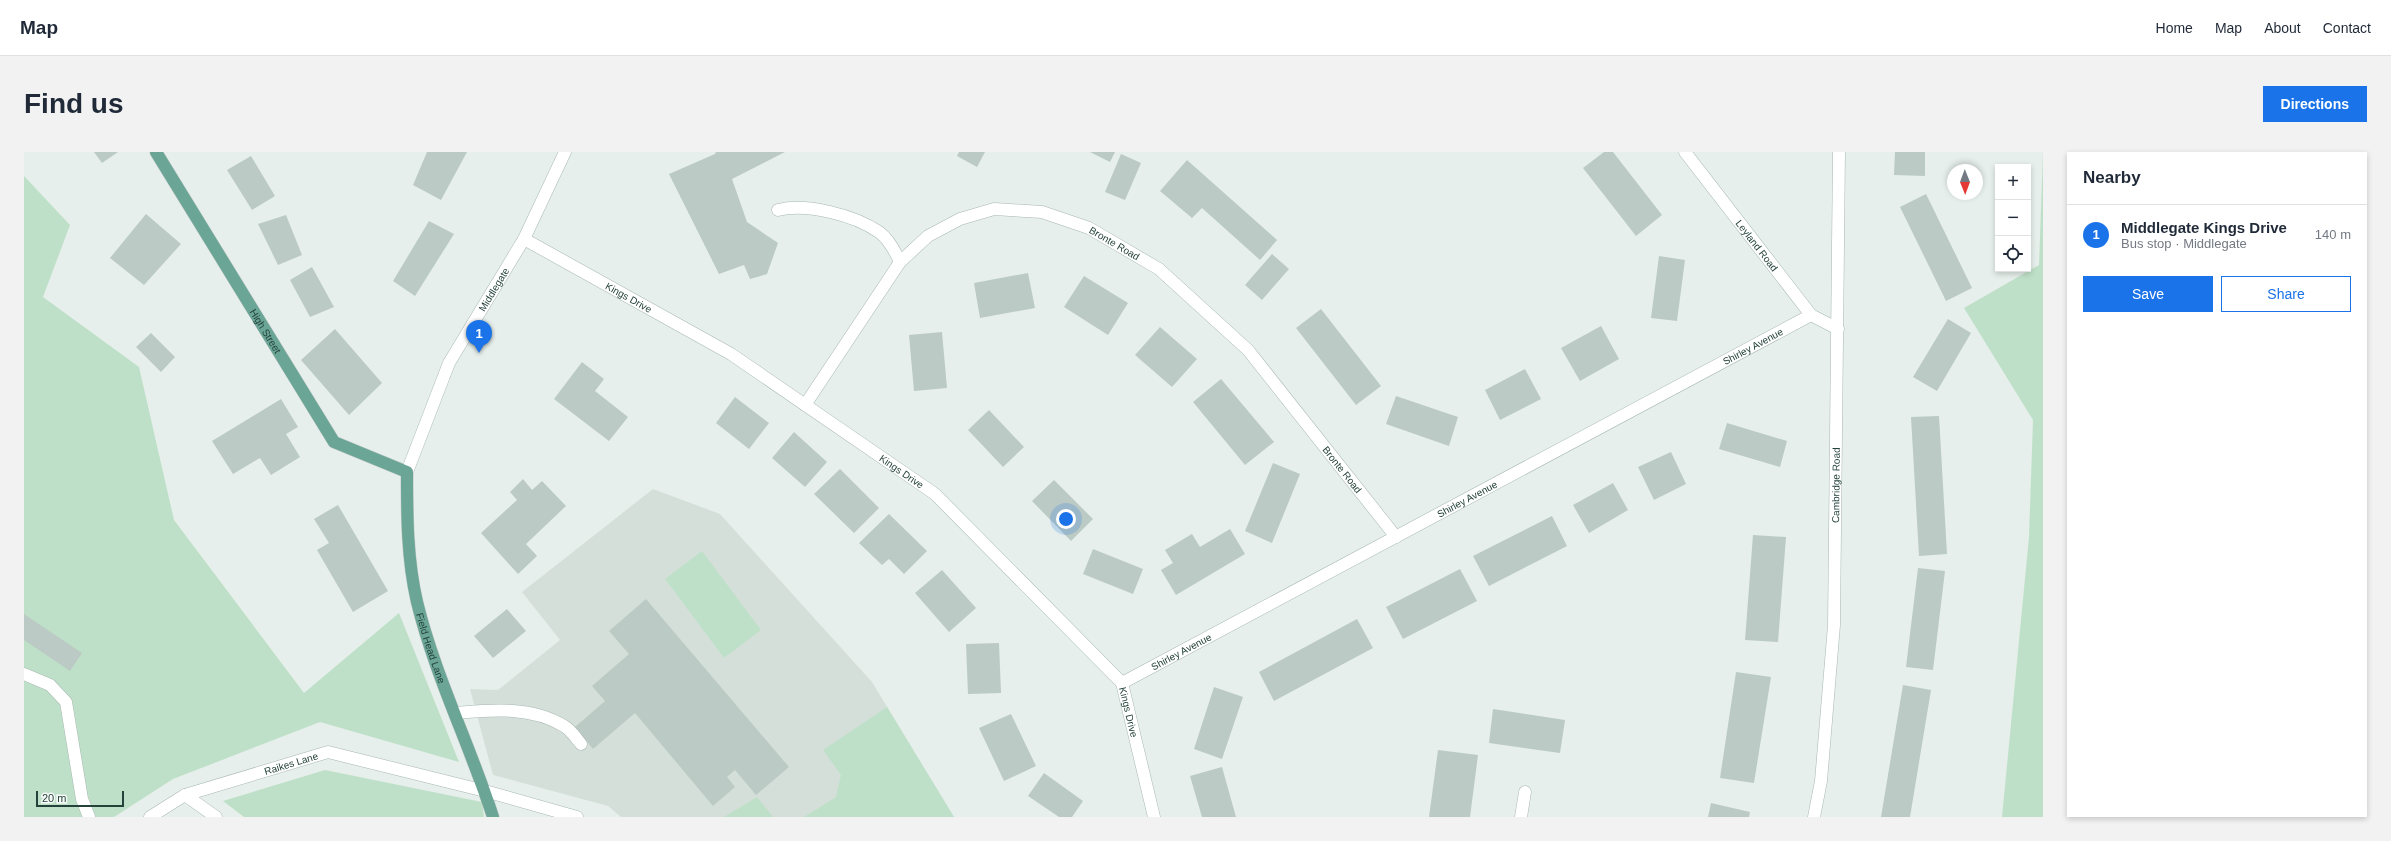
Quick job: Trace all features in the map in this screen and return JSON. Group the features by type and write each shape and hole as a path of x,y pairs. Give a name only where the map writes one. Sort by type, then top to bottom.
{"main road":[{"name":"High Street","path":"156,152 334,442 407,472"},
{"name":"Field Head Lane","path":"407,472 406,530 417,601 437,666 485,790 493,817"}],"street":[{"name":"Middlegate","path":"407,472 449,363 524,239 565,152"},
{"name":"Leyland Road","path":"1685,152 1811,315 1838,329"},
{"name":"Cambridge Road","path":"1814,817 1821,781 1834,625 1839,152"},
{"path":"778,210 802,207 812,208 866,226 879,232 887,240 900,262"},
{"name":"Bronte Road","path":"805,405 900,262 928,236 960,218 994,209 1042,212 1089,228 1160,269 1248,350 1396,537"},
{"name":"Kings Drive","path":"524,239 732,354 935,494 1122,683 1154,817"},
{"name":"Shirley Avenue","path":"1122,683 1811,315"},
{"path":"24,674 50,685 66,702 82,799 89,817"},
{"path":"455,713 490,710 516,710 543,717 565,727 582,744"},
{"name":"Raikes Lane","path":"150,817 185,795 328,752 485,790 577,817"},
{"path":"1521,817 1525,792"},
{"path":"185,795 216,817"}],"shaded area":[{"path":"653,489 720,514 872,682 954,817 621,817 608,806 493,775 470,689 498,690 560,640 522,592"}],"green space":[{"path":"2043,152 2043,817 2002,817 2029,537 2033,420 1964,308 2027,272 2031,272 2031,270 2039,265"},
{"path":"24,176 70,225 43,297 139,367 174,520 304,693 399,613 459,762 320,722 173,779 114,817 24,817"},
{"path":"702,551 761,630 724,658 665,579"},
{"path":"887,707 954,817 804,817 836,797 841,775 823,750"},
{"path":"325,770 482,802 484,817 244,817 223,801"},
{"path":"757,797 773,817 724,817"}],"building":[{"path":"94,152 118,152 102,163"},
{"path":"427,152 467,152 441,200 413,185"},
{"path":"716,152 785,152 732,179 747,222 778,243 767,274 750,279 744,265 719,274 669,174 715,154"},
{"path":"959,152 985,152 977,167 957,156"},
{"path":"1090,152 1115,152 1110,162"},
{"path":"1604,152 1613,152 1662,215 1636,236 1583,168"},
{"path":"1895,152 1925,152 1925,176 1894,175"},
{"path":"1121,154 1141,163 1125,200 1105,192"},
{"path":"251,156 275,196 252,210 227,170"},
{"path":"1187,160 1277,240 1260,260 1202,208 1192,218 1160,191"},
{"path":"1926,194 1972,288 1946,301 1900,207"},
{"path":"146,214 181,244 144,285 110,258"},
{"path":"286,215 302,255 278,265 258,224"},
{"path":"429,221 454,234 415,296 393,281"},
{"path":"1272,254 1289,269 1262,300 1245,285"},
{"path":"1659,256 1685,260 1677,321 1651,318"},
{"path":"312,267 334,307 310,317 290,280"},
{"path":"1028,273 1035,308 980,318 974,283"},
{"path":"1084,276 1128,303 1108,335 1064,307"},
{"path":"1321,309 1381,386 1356,405 1296,328"},
{"path":"1948,319 1971,333 1937,391 1913,377"},
{"path":"1601,326 1619,359 1580,381 1561,348"},
{"path":"1160,327 1197,359 1172,387 1135,355"},
{"path":"335,329 382,383 349,415 301,360"},
{"path":"942,332 947,388 914,391 909,335"},
{"path":"151,333 175,357 161,372 136,347"},
{"path":"582,362 604,379 595,391 628,417 609,441 554,399"},
{"path":"1525,369 1541,399 1500,420 1485,390"},
{"path":"1221,379 1274,442 1245,465 1193,402"},
{"path":"1396,396 1458,417 1449,446 1386,424"},
{"path":"735,397 769,423 749,449 716,423"},
{"path":"281,399 298,427 286,434 300,457 271,475 260,458 233,474 212,441"},
{"path":"989,410 1024,447 1003,467 968,430"},
{"path":"1939,416 1947,554 1919,556 1911,417"},
{"path":"1727,423 1787,441 1780,467 1719,449"},
{"path":"794,432 827,462 805,487 772,458"},
{"path":"1671,452 1686,484 1654,500 1638,467"},
{"path":"1273,463 1300,474 1272,543 1245,531"},
{"path":"840,469 879,508 854,533 814,494"},
{"path":"523,479 532,490 542,481 566,506 526,544 537,556 518,574 481,533 517,500 510,492"},
{"path":"1054,480 1093,519 1071,541 1032,501"},
{"path":"1613,483 1628,510 1589,533 1573,505"},
{"path":"338,505 388,591 353,612 317,550 329,543 314,519"},
{"path":"889,514 927,551 904,574 889,559 882,565 859,543"},
{"path":"1552,516 1567,546 1489,586 1473,556"},
{"path":"1230,529 1245,554 1176,595 1161,570 1173,563 1165,550 1192,534 1200,547"},
{"path":"1753,535 1786,537 1778,642 1745,640"},
{"path":"1093,549 1143,569 1133,594 1083,574"},
{"path":"1918,568 1945,571 1933,670 1906,667"},
{"path":"1460,569 1477,601 1403,639 1386,607"},
{"path":"942,570 976,608 949,632 915,593"},
{"path":"646,599 789,767 756,795 735,770 727,777 735,787 713,806 635,713 593,749 575,727 605,701 592,686 629,654 609,631"},
{"path":"507,609 526,631 493,658 474,636"},
{"path":"24,614 82,653 70,671 24,640"},
{"path":"1357,619 1373,648 1274,701 1259,672"},
{"path":"999,643 1001,693 968,694 966,644"},
{"path":"1736,672 1771,677 1754,783 1720,778"},
{"path":"1903,685 1931,690 1910,817 1881,817"},
{"path":"1214,687 1243,697 1222,759 1194,749"},
{"path":"1493,709 1565,720 1560,753 1489,743"},
{"path":"1011,714 1036,766 1004,781 979,728"},
{"path":"1438,750 1478,755 1470,817 1429,817"},
{"path":"1222,767 1236,817 1202,817 1190,776"},
{"path":"1044,773 1083,801 1072,817 1059,817 1028,796"},
{"path":"1711,803 1750,812 1749,817 1708,817"}],"place":[{"name":"Middlegate Kings Drive","path":"479,353"}]}
